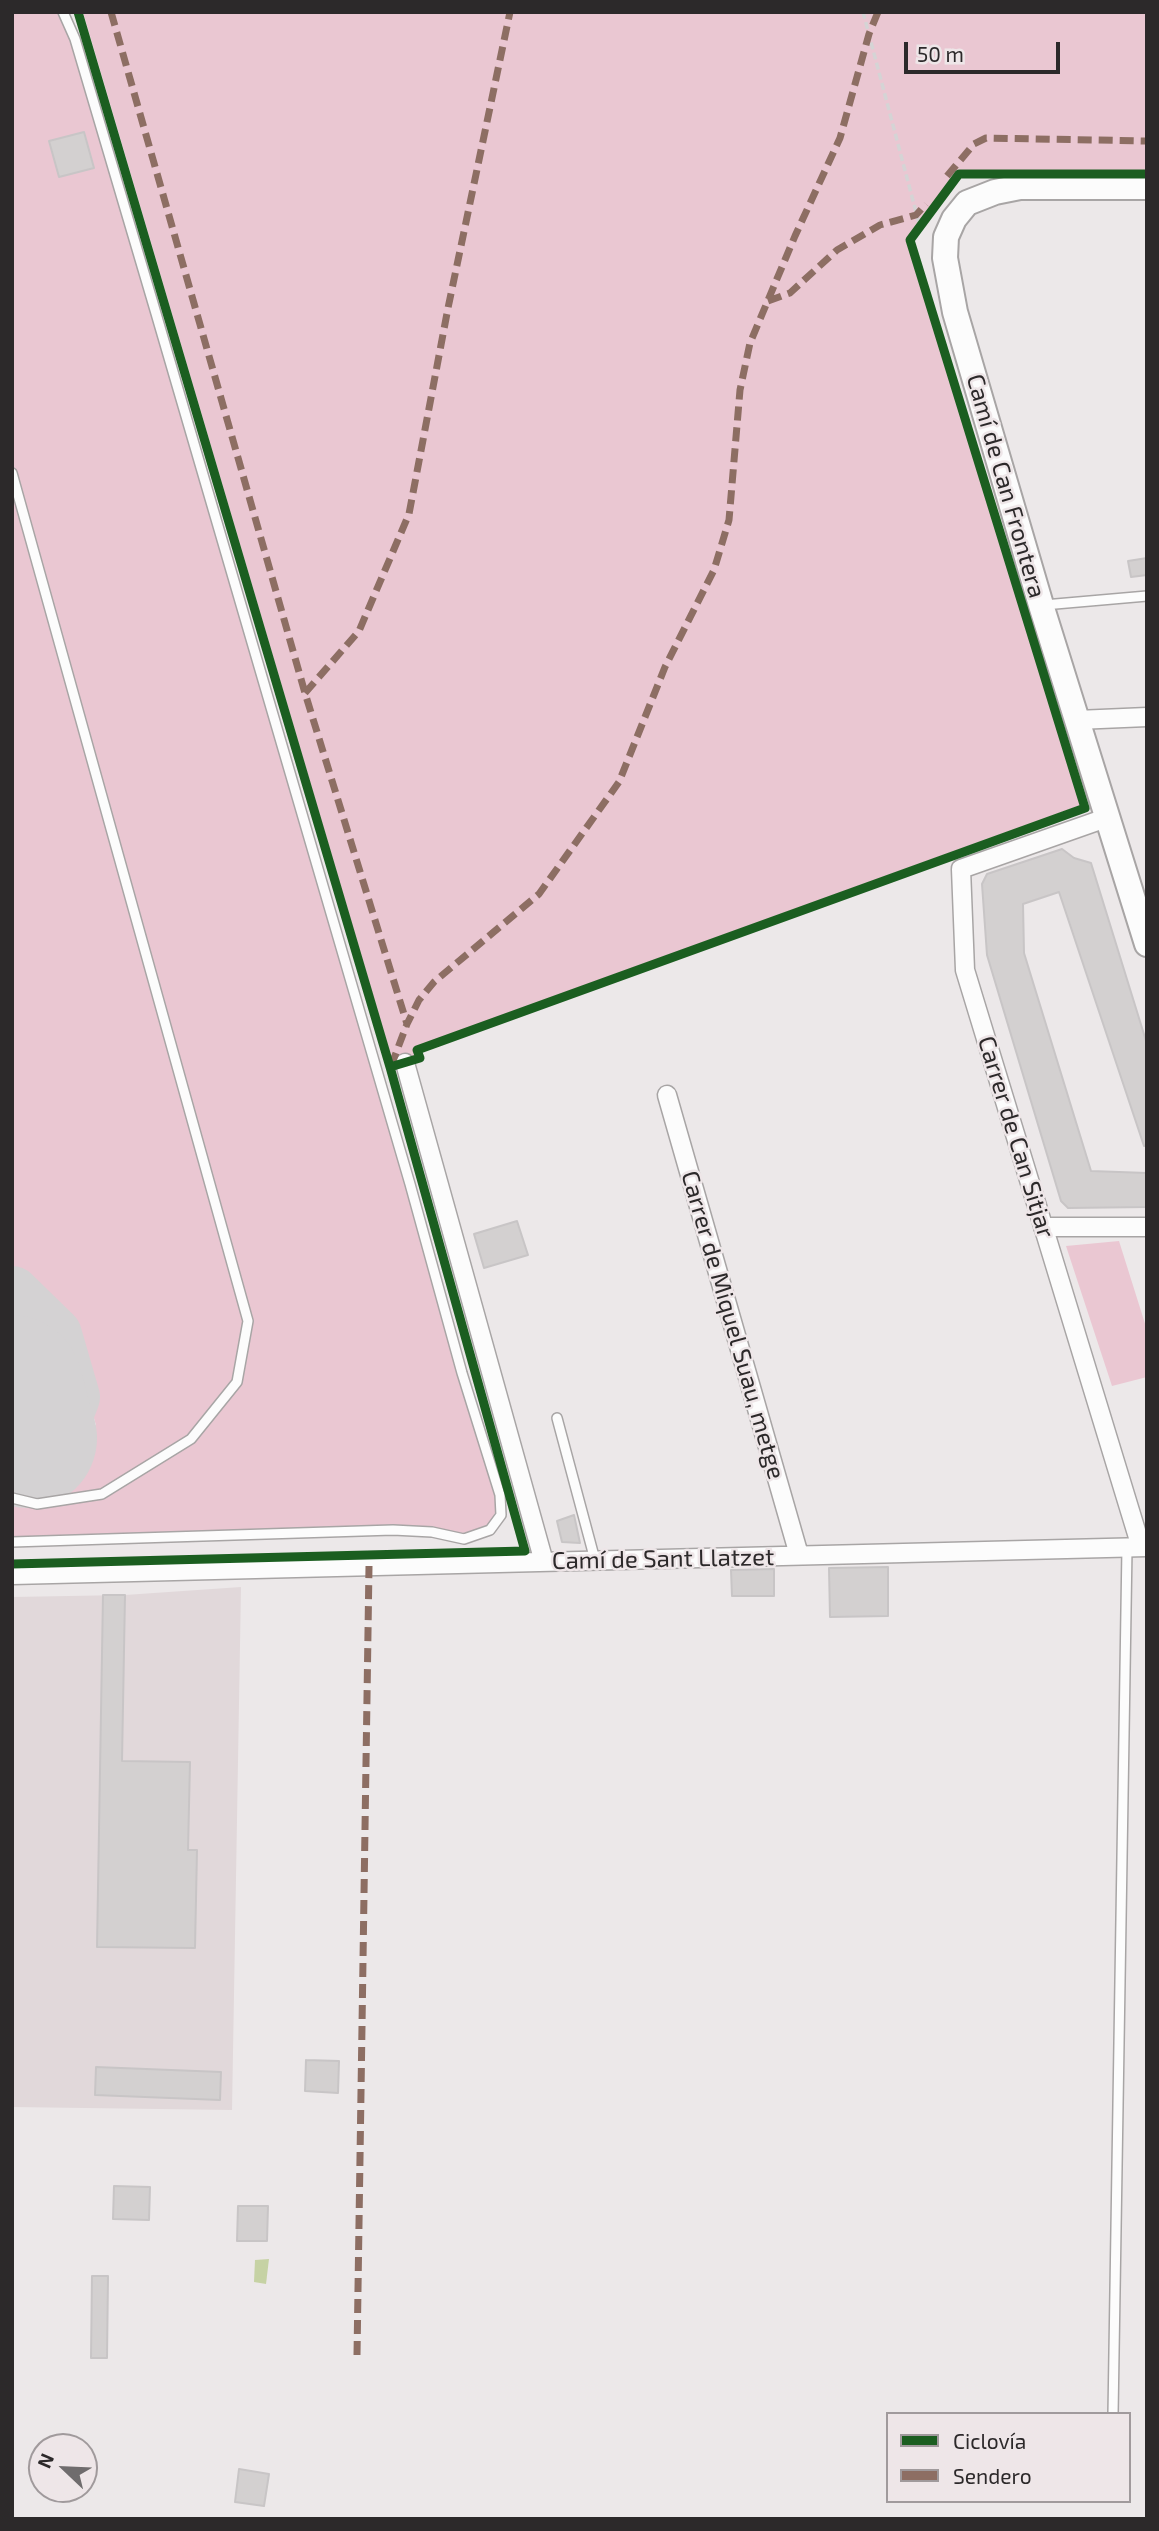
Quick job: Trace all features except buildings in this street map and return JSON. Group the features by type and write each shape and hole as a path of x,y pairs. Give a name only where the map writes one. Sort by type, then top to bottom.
{"street":[{"name":"Camí de Can Frontera","path":"1147,187 1020,187 995,192 967,203 954,219 946,237 945,258 955,312 1041,605 1147,944"},
{"path":"1077,720 1147,718"},
{"name":"Carrer de Can Sitjar","path":"1106,818 961,869 965,970 1138,1547"},
{"path":"405,1063 544,1562"},
{"name":"Carrer de Miquel Suau, metge","path":"667,1095 799,1555"},
{"path":"1043,1227 1147,1227"},
{"name":"Camí de Sant Llatzet","path":"12,1575 1138,1547"}],"lane":[{"path":"12,1542 394,1530 432,1532 464,1539 490,1530 501,1515 500,1495 462,1373 410,1184 75,39 63,12"},
{"path":"12,472 248,1321 237,1382 191,1439 102,1494 37,1504 12,1498"},
{"path":"1041,605 1147,596"},
{"path":"557,1418 595,1560"},
{"path":"1113,2412 1138,1547"}],"path":[{"path":"863,12 917,230"},
{"path":"917,230 928,216"}],"shaded area":[{"path":"12,12 65,12 500,1495 490,1530 442,1535 301,1533 12,1542 12,1450 96,1425 66,1324 16,1278 12,1265"},
{"path":"83,12 1147,12 1147,172 957,171 907,239 1081,805 414,1047 416,1056 393,1063"},
{"path":"1119,1241 1147,1330 1147,1377 1112,1386 1066,1246"},
{"path":"241,1587 232,2110 12,2107 12,1597 125,1595"},
{"path":"269,2259 266,2284 254,2282 255,2260"}],"taxiway":[{"path":"12,1294 54,1335 72,1397 65,1415 49,1429 28,1433 12,1428"}],"runway":[{"path":"12,1385 27,1438"}],"marked path":[{"path":"111,12 305,693 407,1024 419,1000 434,982 539,894 619,782 665,667 714,570 729,520 740,390 750,343 840,138 869,34 878,12"},
{"path":"305,693 359,631 409,514 448,308 510,12"},
{"path":"947,176 974,144 986,138 1147,141"},
{"path":"768,301 790,293 837,250 880,225 916,215 926,204"},
{"path":"391,1066 407,1024"},
{"path":"357,2355 369,1566"}],"cycle path":[{"path":"12,1564 525,1551 390,1067 78,12"},
{"path":"390,1067 420,1058 417,1050 1085,808 910,240 959,174 1147,174"}]}
